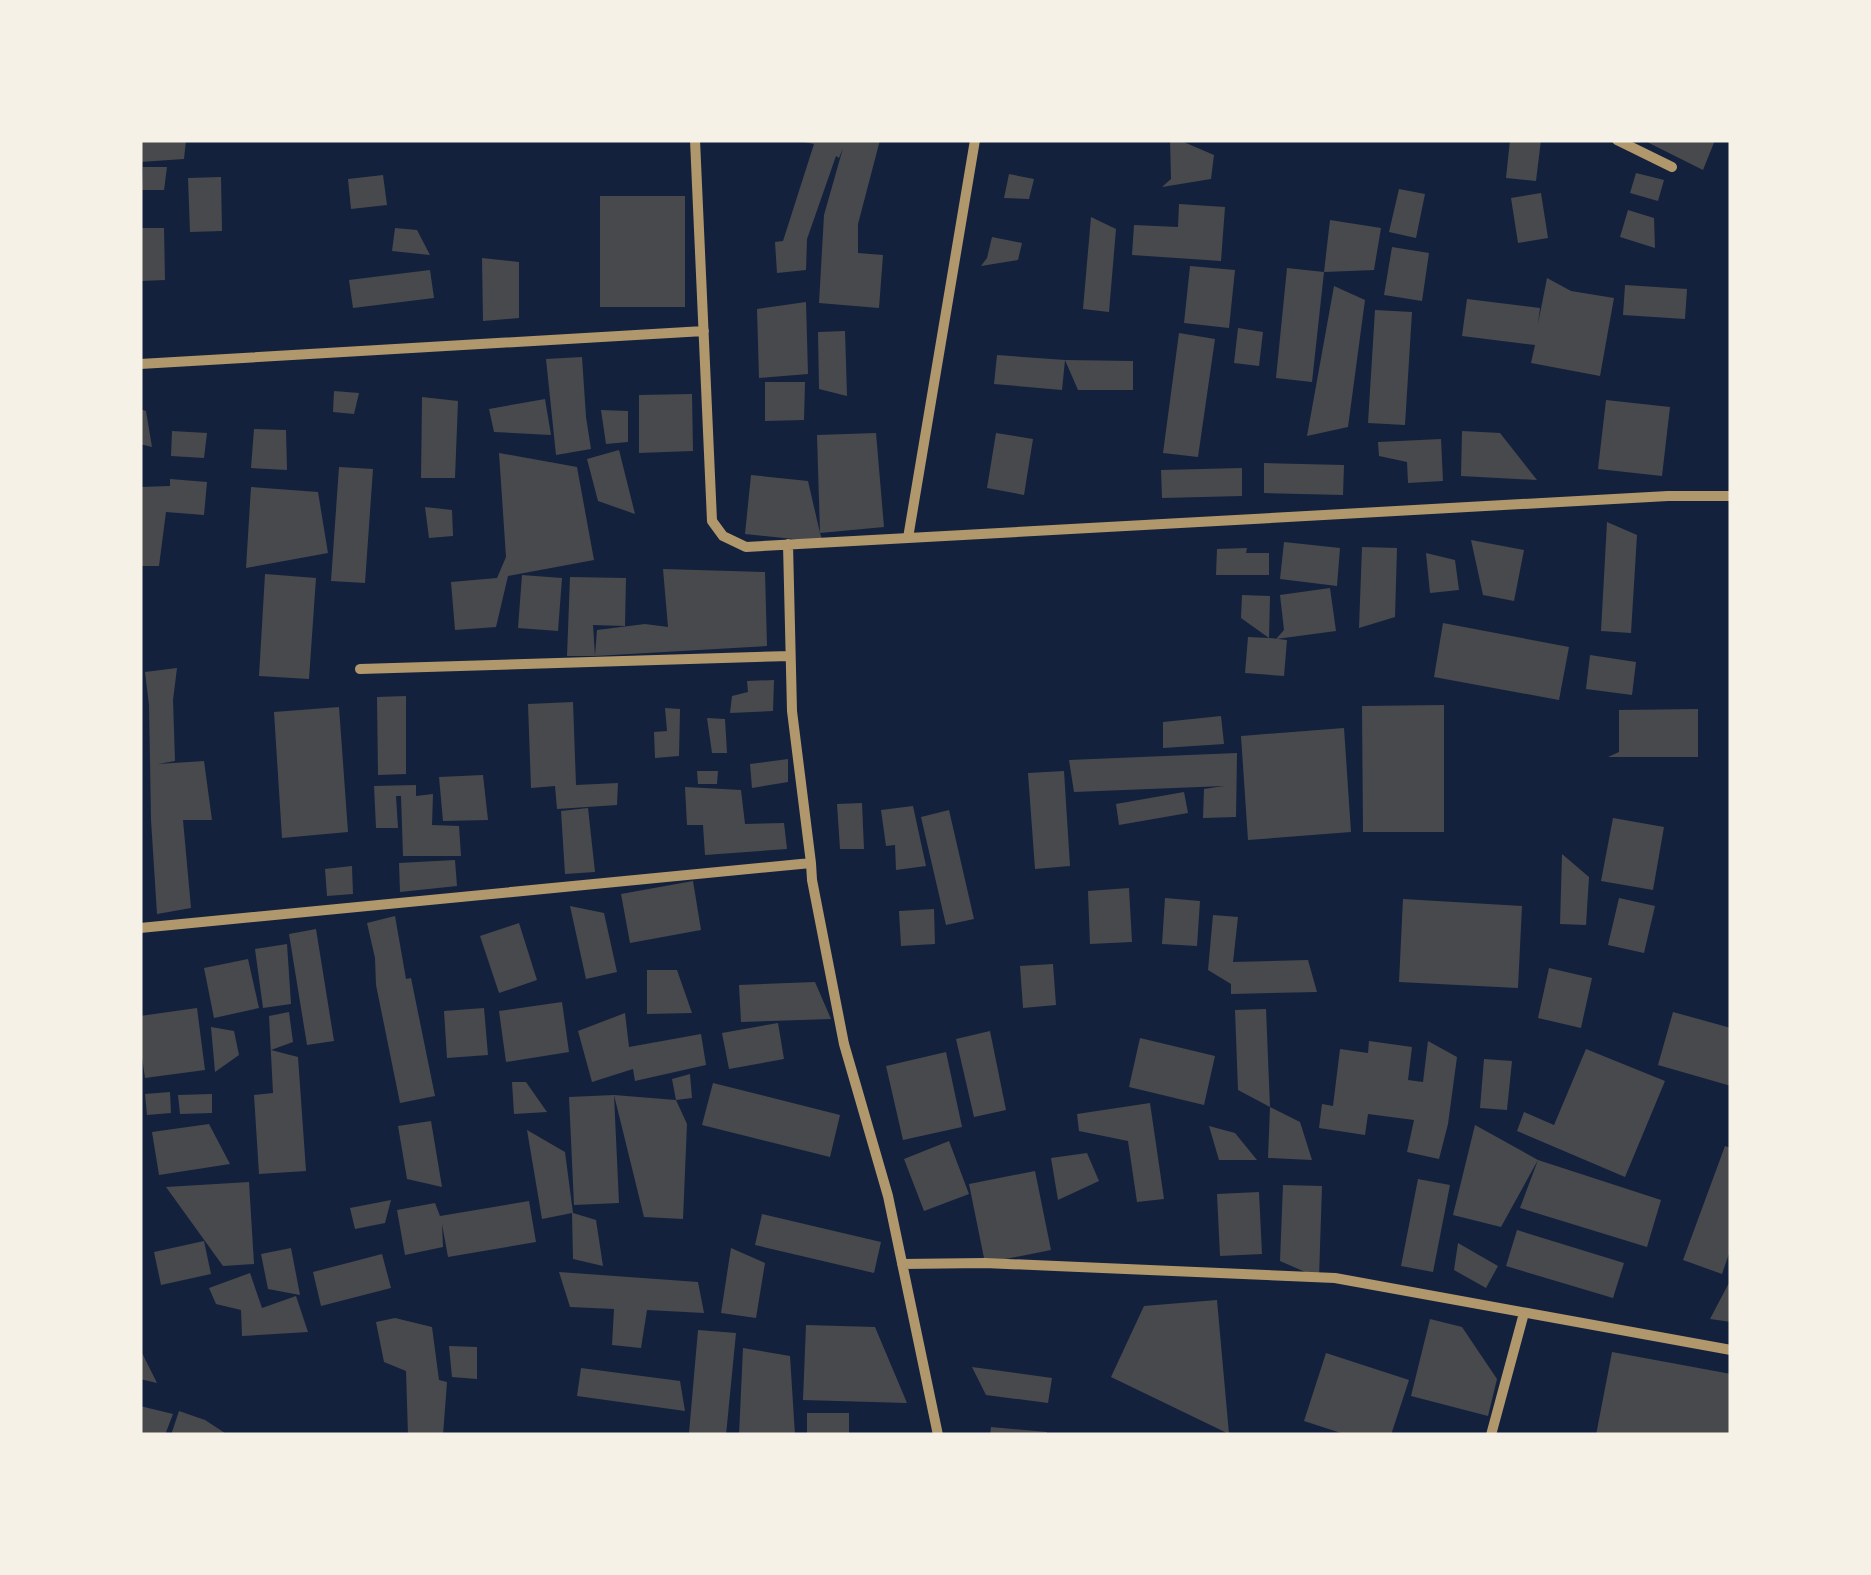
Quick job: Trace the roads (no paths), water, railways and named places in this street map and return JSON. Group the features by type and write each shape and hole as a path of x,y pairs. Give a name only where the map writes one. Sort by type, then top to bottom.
{"street":[{"path":"696,140 712,521 722,536 746,547 1668,496 1731,496"},
{"path":"908,538 974,140"},
{"path":"1617,140 1672,167"},
{"path":"140,364 704,331"},
{"path":"788,544 792,711 812,880 844,1044 888,1196 938,1435"},
{"path":"360,669 790,656"},
{"path":"140,928 812,863"},
{"path":"902,1264 984,1263 1334,1278 1731,1350"},
{"path":"1491,1435 1524,1313"}]}
